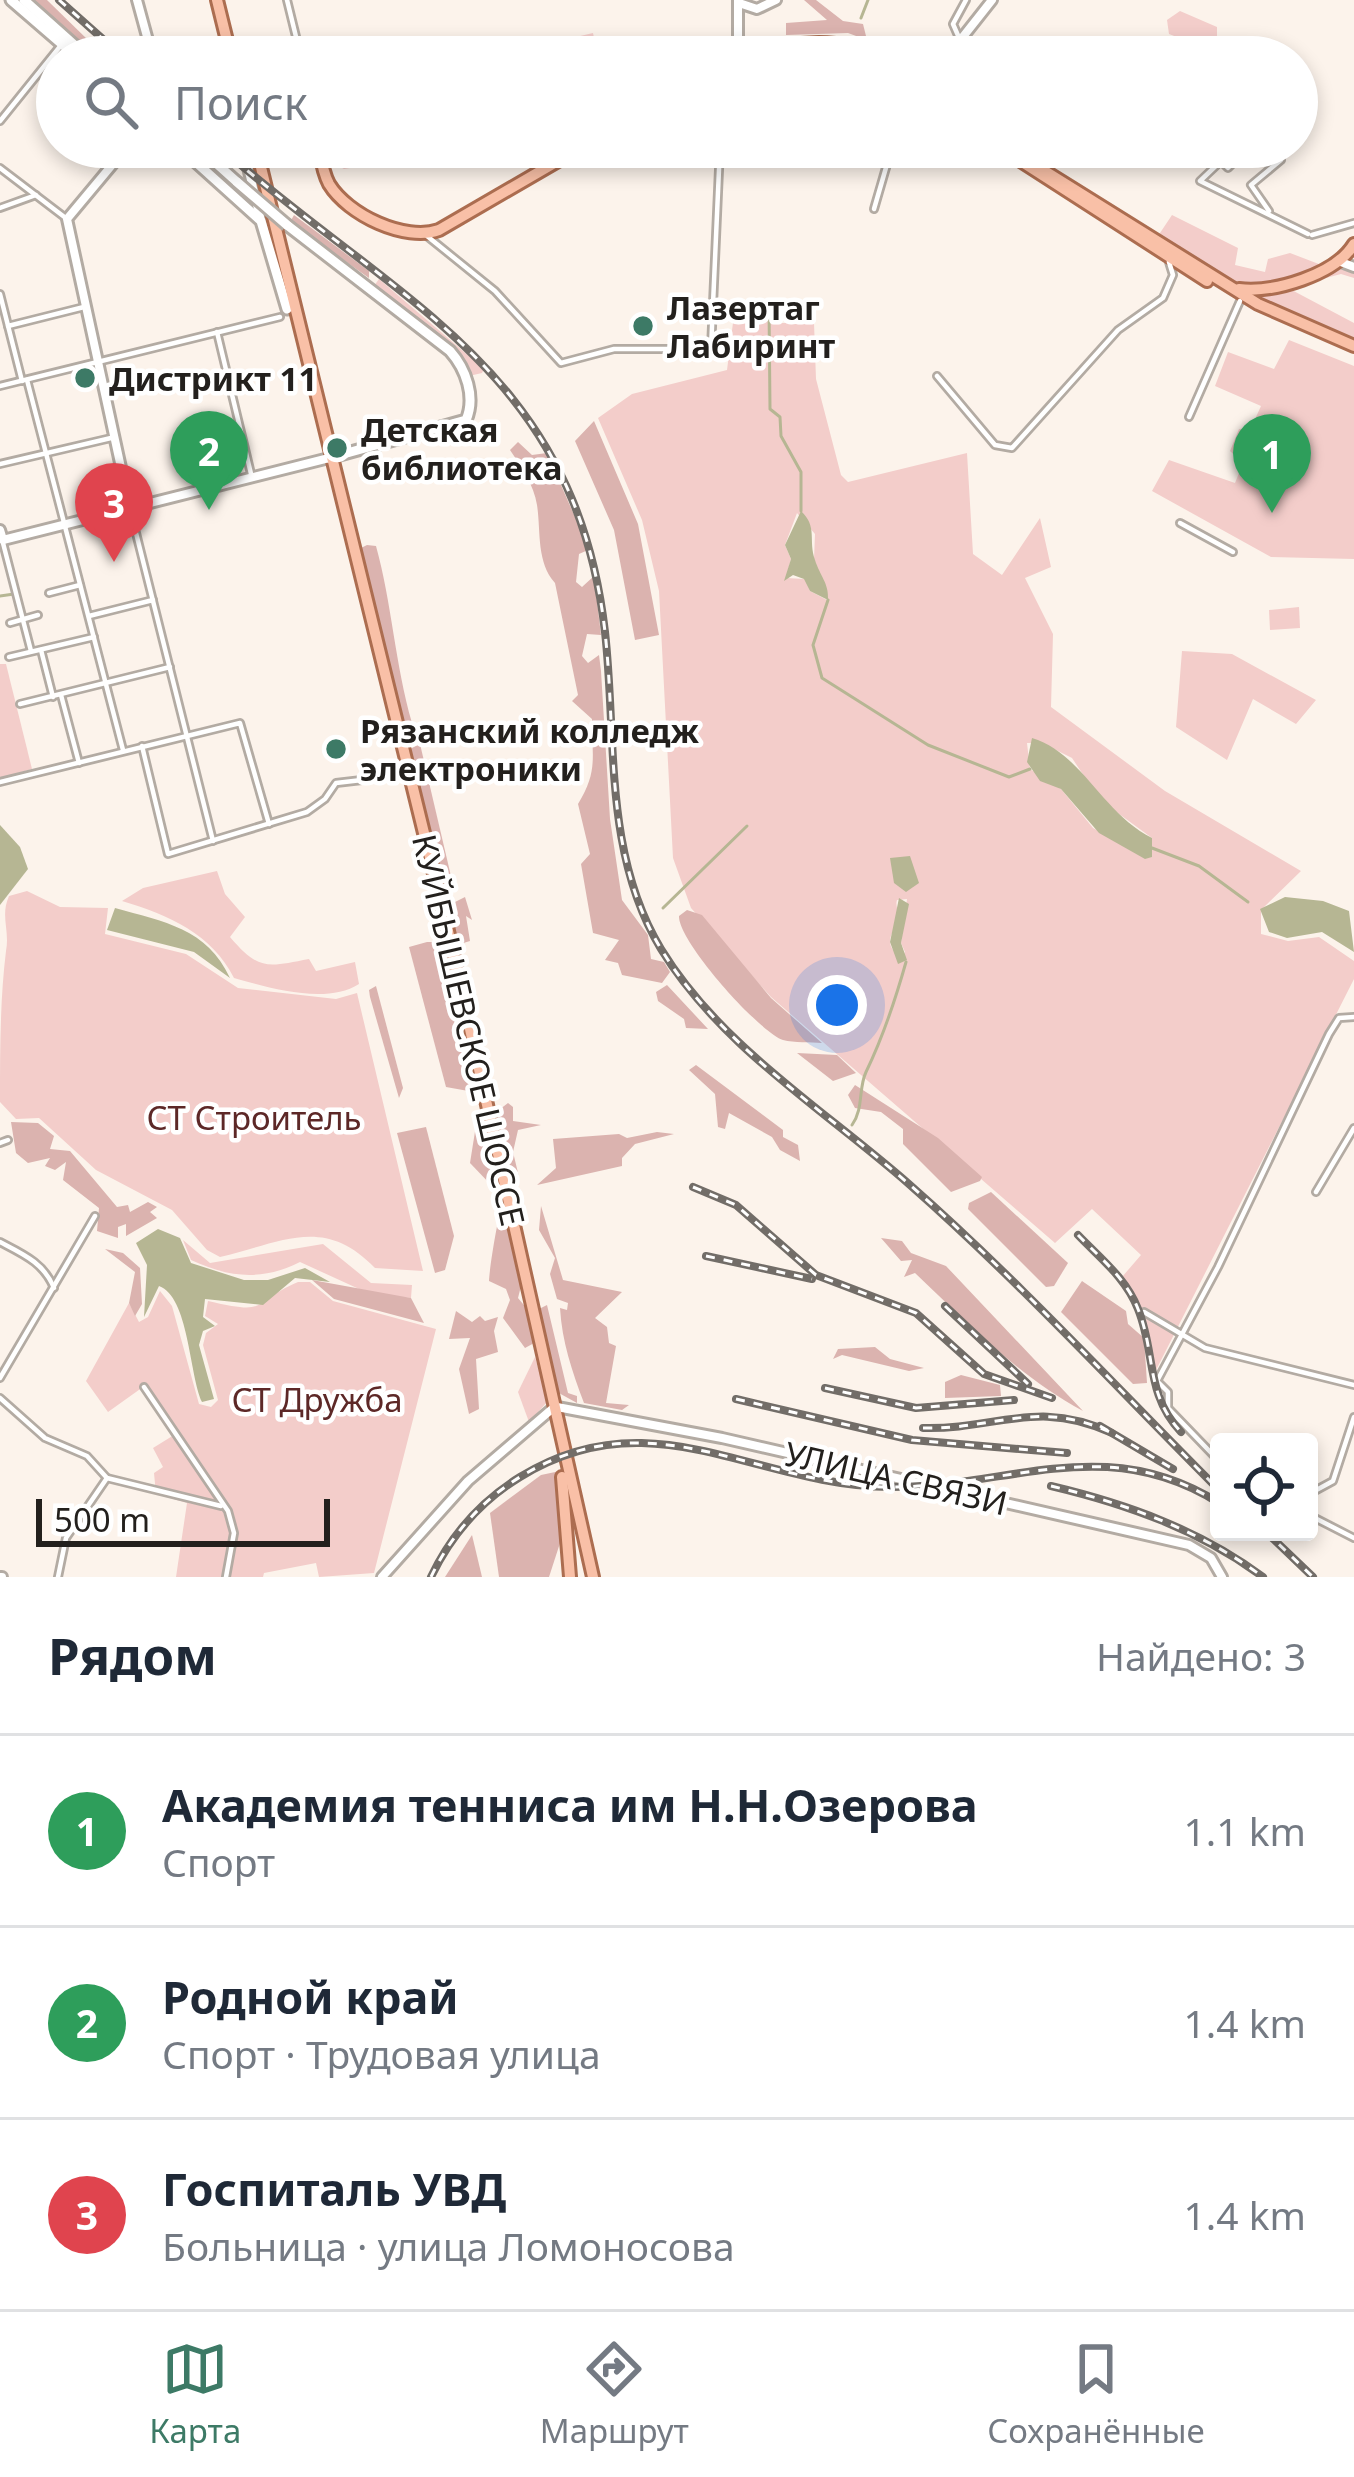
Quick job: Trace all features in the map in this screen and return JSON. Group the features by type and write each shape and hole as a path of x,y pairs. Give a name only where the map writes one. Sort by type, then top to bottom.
{"main road":[{"path":"11,0 53,36"},
{"path":"24,0 64,36"},
{"path":"215,0 224,36"},
{"path":"202,168 261,221"},
{"path":"222,168 287,225 450,351 466,380 471,406 466,420 327,459"},
{"path":"255,168 278,256"},
{"path":"328,168 341,192 393,225 426,234 544,168"},
{"path":"1034,168 1240,294 1298,280 1341,262 1354,244"},
{"name":"КУЙБЫШЕВСКОЕ ШОССЕ","path":"261,221 444,915 566,1476 593,1577"},
{"path":"1151,243 1185,268 1354,349"},
{"name":"КУЙБЫШЕВСКОЕ ШОССЕ","path":"278,256 284,313"},
{"name":"КУЙБЫШЕВСКОЕ ШОССЕ","path":"278,256 554,1408"},
{"path":"566,1476 566,1532"},
{"path":"566,1476 570,1577"},
{"name":"КУЙБЫШЕВСКОЕ ШОССЕ","path":"568,1493 581,1526"}],"street":[{"path":"137,0 146,36"},
{"path":"287,0 295,36"},
{"path":"738,36 738,2 757,9 776,0"},
{"path":"959,36 953,24 966,0"},
{"path":"964,36 992,0"},
{"path":"0,121 36,76"},
{"path":"0,168 67,219 88,306 95,362 213,841"},
{"path":"67,219 110,168"},
{"name":"КУЙБЫШЕВСКОЕ ШОССЕ","path":"252,168 261,221"},
{"path":"426,234 495,291 562,363 614,349 711,349 719,168"},
{"path":"874,209 886,168"},
{"path":"1214,168 1200,182 1310,234 1354,223"},
{"path":"1272,168 1251,185 1273,216"},
{"path":"0,208 36,195"},
{"path":"1166,257 1173,275"},
{"path":"1341,262 1354,267"},
{"path":"937,376 995,445 1012,448 1118,330 1159,302 1173,275 1185,268"},
{"path":"0,294 123,750"},
{"path":"1189,418 1240,294"},
{"path":"8,326 88,306"},
{"path":"0,386 284,313"},
{"path":"217,332 253,478"},
{"path":"0,464 113,437"},
{"path":"31,652 1,537 327,459"},
{"path":"1180,523 1232,552"},
{"path":"50,593 80,585"},
{"path":"89,616 153,600"},
{"path":"10,623 38,615"},
{"path":"9,657 94,637"},
{"path":"41,649 79,764"},
{"path":"20,704 170,667"},
{"path":"0,782 244,725 269,824"},
{"path":"142,746 168,854 307,812 326,799 336,783 405,776"},
{"path":"1210,1452 1168,1408 1168,1392 1157,1381 1218,1267 1328,1034 1345,1014 1354,1017"},
{"path":"1316,1192 1354,1128"},
{"path":"0,1378 95,1216"},
{"path":"0,1242 32,1259 48,1274 54,1288"},
{"path":"1144,1312 1205,1348 1354,1385"},
{"path":"144,1387 234,1532 226,1577"},
{"path":"0,1399 45,1438 87,1456 107,1478 221,1506"},
{"path":"382,1577 468,1481 554,1408"},
{"name":"УЛИЦА СВЯЗИ","path":"554,1408 722,1438 1189,1545 1211,1558 1222,1577"},
{"path":"1318,1489 1333,1481 1354,1417"},
{"path":"58,1577 65,1538 107,1478"},
{"path":"1318,1520 1354,1538"}],"green space":[{"path":"1180,11 1217,27 1217,36 1174,36 1169,34 1167,20"},
{"path":"1172,215 1238,248 1235,265 1265,272 1268,259 1290,253 1324,266 1272,282 1236,281 1158,236"},
{"path":"1340,268 1354,272 1354,278 1341,274 1288,288 1354,323 1354,342 1271,308 1250,293"},
{"path":"379,279 484,369 482,373 469,376 374,286"},
{"path":"736,299 773,303 775,323 814,323 816,379 841,475 848,482 967,453 973,554 1002,575 1040,518 1051,567 1025,578 1053,634 1051,707 1165,791 1301,871 1261,910 1261,934 1288,941 1319,937 1354,961 1354,979 1154,1374 1144,1317 1122,1277 1141,1255 1092,1209 1055,1243 771,997 691,908 673,858 659,591 642,520 598,418 632,394 727,370","holes":["797,513 815,534 814,559 827,600 810,591 805,579 786,578 791,559 785,545","1027,743 1042,743 1072,758 1100,800 1152,838 1136,852 1093,828 1061,789 1030,769","907,899 901,959 890,942 898,917 897,900"]},
{"path":"1289,340 1354,366 1354,559 1271,557 1152,491 1169,460 1235,483 1243,463 1230,451 1239,429 1251,428 1261,406 1215,386 1228,352 1274,369"},
{"path":"1299,607 1300,628 1270,630 1269,610"},
{"path":"1182,651 1232,654 1316,700 1296,724 1253,699 1227,760 1176,727"},
{"path":"0,664 6,664 32,769 0,778"},
{"path":"217,871 225,894 245,917 230,937 249,956 273,965 309,959 316,971 355,962 359,984 314,994 234,978 214,949 187,928 122,901 143,888"},
{"name":"СТ Строитель","path":"27,891 60,907 108,908 105,934 186,954 238,988 336,999 357,993 423,1271 375,1268 356,1252 320,1237 283,1240 220,1257 207,1250 172,1210 96,1170 39,1118 16,1119 0,1102 5,910 9,896"},
{"path":"183,1240 210,1263 323,1244 371,1283 412,1285 411,1298 370,1294 300,1262 259,1274 219,1271 191,1260"},
{"name":"СТ Дружба","path":"298,1282 310,1282 333,1301 436,1329 374,1573 319,1577 316,1563 264,1573 263,1577 176,1577 187,1503 156,1494 154,1473 163,1467 153,1448 174,1435 143,1387 108,1412 86,1381 129,1303 139,1322 148,1317 160,1291 172,1306 199,1404 211,1407 218,1400 203,1345 206,1333 218,1324 205,1316 208,1301 252,1307"},
{"path":"535,1357 548,1401 529,1422 518,1392"}],"shaded area":[{"path":"33,0 47,0 84,36 74,36"},
{"path":"804,0 816,0 843,21 863,24 866,36 786,35 786,23 827,20"},
{"path":"294,215 369,271 369,278 290,222"},
{"path":"594,421 638,524 659,635 635,640 614,530 575,441"},
{"path":"518,442 532,455 547,453 588,550 579,554 576,582 582,587 594,576 601,635 587,634 582,656 588,663 599,655 610,819 622,900 648,935 651,959 664,962 670,972 662,983 622,975 618,963 605,960 619,940 593,933 581,864 590,854 578,804 591,773 592,719 572,701 578,695 555,583 542,556 535,498 510,450"},
{"path":"801,511 811,528 813,553 828,600 810,591 804,579 793,575 784,581 791,559 785,545"},
{"path":"376,546 381,568 412,723 406,729 359,549"},
{"path":"1032,738 1065,756 1119,814 1152,838 1152,857 1145,859 1099,833 1061,789 1040,781 1027,762"},
{"path":"420,744 452,892 442,888 408,750"},
{"path":"0,825 20,847 28,869 0,905"},
{"path":"910,856 919,883 906,892 894,883 890,858"},
{"path":"465,897 472,920 466,916 470,941 460,944 459,954 447,906"},
{"path":"1285,897 1323,901 1349,911 1354,952 1322,932 1287,938 1269,932 1260,909"},
{"path":"899,898 909,904 901,943 907,960 898,964 890,942"},
{"path":"115,908 167,923 196,938 230,978 194,952 107,930"},
{"path":"687,910 702,915 771,998 822,1043 783,1040 739,1003 691,945 679,916"},
{"path":"443,942 474,1092 446,1087 409,947"},
{"path":"667,985 708,1029 686,1028 684,1019 658,1001 656,992"},
{"path":"376,986 403,1088 399,1098 370,997 369,990"},
{"path":"797,1053 837,1055 856,1073 833,1081"},
{"path":"696,1065 783,1130 783,1137 798,1145 800,1161 780,1150 772,1137 729,1113 725,1129 718,1127 715,1094 689,1070"},
{"path":"855,1085 938,1138 982,1177 980,1181 951,1192 903,1144 903,1129 881,1112 855,1108 848,1095"},
{"path":"508,1103 513,1107 513,1121 541,1125 518,1130 513,1152 519,1177 513,1182 495,1113"},
{"path":"483,1115 496,1172 493,1187 470,1163 477,1119"},
{"path":"11,1122 38,1123 54,1136 50,1149 70,1151 117,1207 128,1205 130,1212 148,1202 157,1207 150,1212 157,1218 126,1236 126,1224 118,1227 118,1238 97,1231 99,1208 63,1180 66,1162 55,1170 45,1166 50,1158 28,1163 16,1153"},
{"path":"426,1127 454,1236 445,1270 435,1273 397,1133"},
{"path":"619,1134 627,1138 674,1134 635,1144 622,1158 622,1166 537,1185 556,1168 553,1139"},
{"path":"991,1192 1068,1263 1054,1286 1046,1287 968,1209 969,1203"},
{"path":"503,1200 522,1282 518,1298 528,1310 536,1342 525,1348 503,1318 510,1300 506,1289 489,1281"},
{"path":"541,1206 563,1280 622,1292 595,1318 607,1327 609,1343 616,1346 606,1403 629,1405 622,1410 584,1403 563,1333 560,1308 567,1310 568,1303 557,1299 550,1274 555,1258 539,1230"},
{"path":"158,1229 180,1238 191,1263 244,1280 268,1280 305,1268 330,1282 295,1278 263,1305 205,1299 203,1317 215,1326 203,1331 199,1345 214,1399 202,1402 182,1320 169,1293 159,1286 144,1317 147,1265 136,1243"},
{"path":"881,1238 902,1241 911,1253 946,1266 1083,1411 1016,1366 915,1273 904,1277 912,1260 901,1261"},
{"path":"105,1249 123,1253 140,1268 142,1304 135,1316 129,1303 135,1272"},
{"path":"312,1280 411,1298 424,1323 334,1299"},
{"path":"1082,1281 1126,1311 1128,1324 1144,1338 1147,1383 1133,1384 1061,1312"},
{"path":"547,1305 568,1393 577,1396 577,1403 557,1392 539,1309"},
{"path":"456,1311 472,1322 480,1316 485,1321 498,1317 494,1331 498,1352 476,1359 479,1409 469,1414 459,1369 470,1338 449,1339"},
{"path":"875,1347 890,1359 924,1368 909,1371 842,1355 833,1359 838,1349"},
{"path":"961,1375 1000,1385 1001,1396 945,1398 945,1382"},
{"path":"560,1471 561,1540 549,1577 499,1577 490,1513 541,1475"},
{"path":"472,1535 482,1577 445,1577"}],"waterway":[{"path":"861,18 868,0"},
{"path":"769,306 770,409 780,417 781,436 801,472 801,511"},
{"path":"0,596 14,594"},
{"path":"828,600 813,645 822,678 928,745 1009,777 1030,769"},
{"path":"663,908 747,826"},
{"path":"1152,848 1199,866 1248,902"},
{"path":"852,1125 906,962"}],"railway":[{"path":"59,0 99,36"},
{"path":"245,168 467,349 516,404 557,467 587,542 605,632 616,795 629,874 642,912 685,984 776,1076 910,1185 990,1258 1210,1481"},
{"path":"693,1187 736,1205 816,1275 916,1313 984,1374 1052,1398"},
{"path":"1078,1235 1133,1298 1162,1403 1181,1432"},
{"path":"706,1256 812,1279"},
{"path":"945,1306 1028,1384"},
{"path":"825,1388 916,1408 1014,1400"},
{"path":"736,1399 912,1440 1067,1453"},
{"path":"923,1428 1038,1417 1085,1423 1112,1433"},
{"path":"1100,1426 1173,1469"},
{"path":"431,1577 468,1520 506,1486 569,1454 615,1444 661,1444 842,1483 891,1487 1097,1467 1177,1482 1210,1498"},
{"path":"1051,1486 1162,1521 1214,1545 1263,1577"},
{"path":"1275,1541 1313,1577"}],"place":[{"name":"Лазертаг Лабиринт","path":"643,326"},
{"name":"Дистрикт 11","path":"85,378"},
{"name":"Детская библиотека","path":"337,448"},
{"name":"Родной край","path":"209,510"},
{"name":"Академия тенниса им Н.Н.Озерова","path":"1272,513"},
{"name":"Госпиталь УВД","path":"114,562"},
{"name":"Рязанский колледж электроники","path":"336,749"}]}
